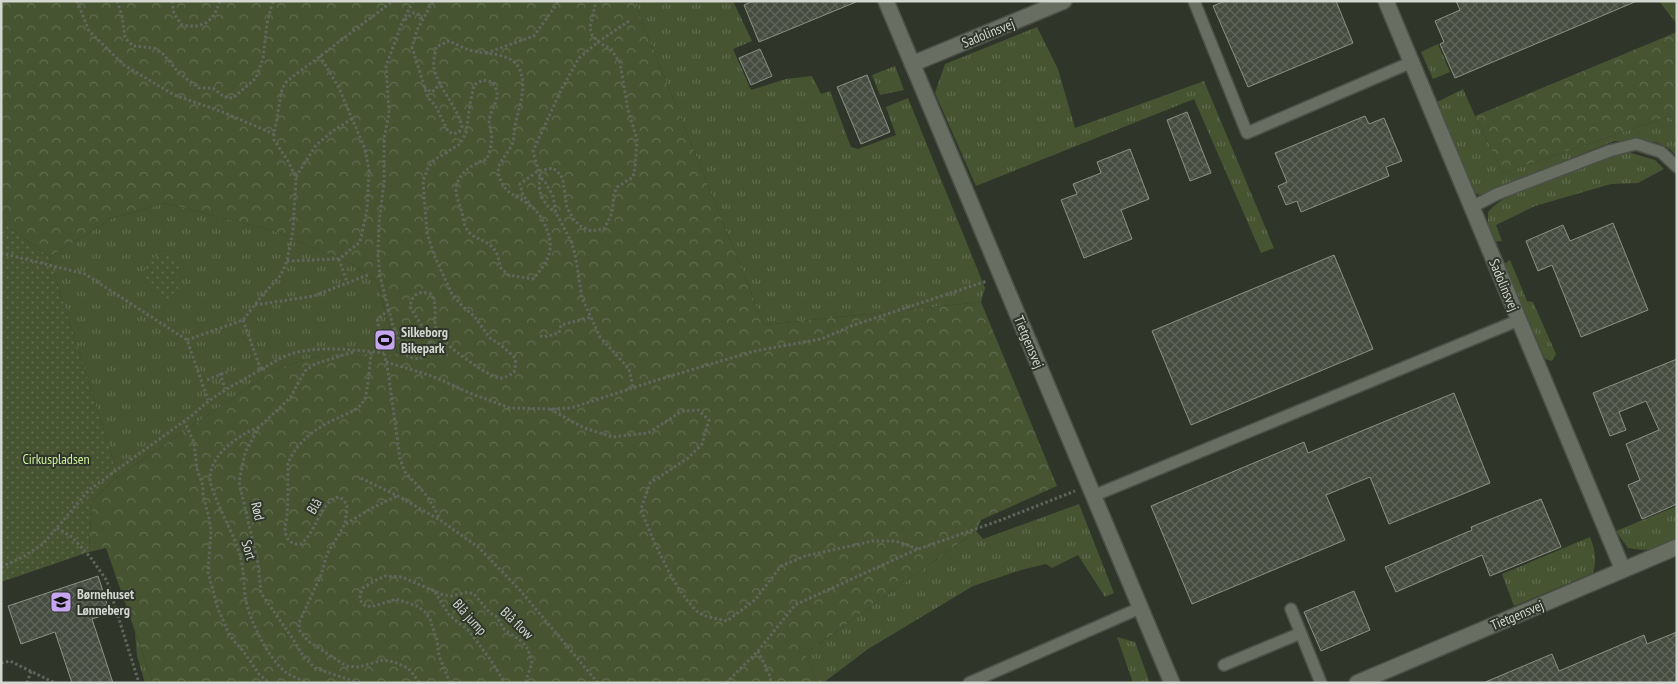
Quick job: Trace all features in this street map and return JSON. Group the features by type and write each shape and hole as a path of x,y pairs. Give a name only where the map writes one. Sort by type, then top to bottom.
{"street":[{"name":"Tietgensvej","path":"886,1 1172,683"},
{"name":"Sadolinsvej","path":"912,64 1064,1"},
{"name":"Sadolinsvej","path":"1386,1 1623,570"},
{"name":"Tietgensvej","path":"1357,683 1677,547"}],"lane":[{"path":"1194,1 1247,133 1412,62"},
{"path":"1472,207 1506,191 1609,151 1636,144 1661,152 1677,167"},
{"path":"1091,491 1519,320"},
{"path":"970,683 1140,608"},
{"path":"1291,609 1321,683"},
{"path":"1224,665 1301,633"}],"path":[{"path":"77,1 89,31 124,65 174,95 220,111 274,134"},
{"path":"117,1 122,16 125,38 133,46 154,48 163,54 179,73 199,88 213,88 224,97 233,98 256,78 263,59 267,22 273,1"},
{"path":"172,1 174,14 182,25 196,27 212,19 220,1"},
{"path":"296,178 288,161 274,140 282,89 287,80 393,1"},
{"path":"413,1 402,23 386,66 389,113 384,139 384,182 379,223 380,276 394,326 406,355 419,359 427,355 430,347 429,337 410,307 411,300 417,293 424,292 431,294 436,303 437,332 445,342 480,369 498,378 507,377 514,372 516,363 514,357 490,338 474,316 452,294 434,255 427,233 423,182 428,168 434,160 460,144 466,133 474,85 483,80 492,82 498,90 489,124 492,132 492,144 486,159 466,169 456,187 466,228 473,236 490,245 499,257 500,267 508,275 533,279 543,268 551,249 550,234 540,216 522,195 520,184 538,171 553,168 561,175 564,181 566,208 582,228 590,231 604,229 612,213 614,194 617,187 633,178 637,139 628,110 620,63 611,49 598,42 592,35 590,27 595,6 594,1"},
{"path":"432,1 412,47 428,98 435,105 448,130 453,134 459,132 462,126 434,66 436,48 449,41 472,51 506,56 518,66 523,79 522,98 514,131 514,142 498,166 499,176 508,194 529,204"},
{"path":"486,53 534,36 559,1"},
{"path":"402,23 413,13 418,13 421,23"},
{"path":"556,213 546,206 539,192 540,177 533,151 579,58 598,42 629,22"},
{"path":"287,260 339,259 360,242 367,210 369,170 365,149 339,88 320,56"},
{"path":"424,86 431,92 435,90 440,82"},
{"path":"187,340 244,320 281,275 287,260 293,230 296,178 316,145 353,118"},
{"path":"540,177 553,196 556,213 571,241 582,298 600,337 629,370 633,387"},
{"path":"1,253 85,274 187,340 208,400"},
{"path":"339,259 347,282"},
{"path":"255,305 314,296 370,274"},
{"path":"386,362 432,376 510,408 571,408 633,387 755,351 821,339 851,326 1001,276"},
{"path":"389,310 378,319 400,459 405,472 428,496 440,520"},
{"path":"540,336 544,337 558,332 561,326 591,317"},
{"path":"244,320 261,370"},
{"path":"1,566 23,557 43,544 89,490 225,389 288,355 335,349 384,353"},
{"name":"Rød","path":"355,351 315,364 301,376 290,398 259,427 245,453 239,482 258,563 261,593 303,656 315,668 358,683"},
{"name":"Blå","path":"345,524 347,506 344,500 339,497 332,498 327,503 307,539 301,544 295,545 290,542 286,537 284,527 287,518 288,464 290,458 309,434 337,418 355,411 365,398 371,352"},
{"path":"207,380 227,372"},
{"path":"220,374 225,389"},
{"path":"550,409 584,428 613,437 648,432 682,411 698,410 709,420 702,444 688,458 650,483 640,509 651,537 679,589 698,613 727,621 754,600 781,566 804,556 873,541 895,541 918,549"},
{"path":"184,421 194,442 197,468 203,486 203,495 209,518 211,531 208,572 218,609 230,636 259,674 269,683"},
{"name":"Sort","path":"259,427 245,433 224,450 213,465 209,478 244,568 245,596 254,626 270,655 287,673 308,683"},
{"path":"361,478 440,520 478,547 512,582 598,683"},
{"path":"726,683 758,651 795,605 914,551 1091,491"},
{"path":"398,496 370,509 345,524 327,554 299,623 300,631 308,641 346,666 358,667 383,660 394,662 408,668 420,683"},
{"path":"57,528 72,537 91,558 107,581 140,683"},
{"path":"435,592 427,586 402,577 385,576 363,588 360,600 364,605 371,607 396,599 417,606 425,612 430,619 439,656 450,683"},
{"name":"Blå jump","path":"435,592 450,616 469,631 505,683"},
{"name":"Blå flow","path":"435,592 452,596 468,592 478,598 490,613 497,617 504,629 521,641 528,650 532,663 526,680 527,683"},
{"path":"758,651 770,676 771,683"},
{"path":"1,663 10,661 56,683"},
{"path":"26,683 31,671"}],"green space":[{"path":"1,1 634,1 764,325 981,302 1057,486 981,520 976,531 805,654 818,683 153,683 106,548 89,552 92,501 113,480 277,368 319,356 398,355 377,282 354,265 274,231 165,203 113,218 49,257 1,221"},
{"path":"634,1 733,1 752,41 733,49 751,90 786,79 812,76 821,94 830,91 851,147 858,149 896,135 886,107 908,98 985,288 981,302 764,325"},
{"path":"1659,1 1677,1 1677,24"},
{"path":"1037,27 1058,69 1075,128 1204,81 1274,248 1261,253 1194,99 976,186 935,93 945,64"},
{"path":"1677,32 1677,131 1670,116 1503,173 1475,116"},
{"path":"1438,44 1450,72 1433,79 1421,52"},
{"path":"895,66 904,90 880,95 872,75"},
{"path":"1463,89 1503,173 1670,116 1677,131 1677,157 1670,149 1656,142 1614,141 1480,195 1473,192 1437,102"},
{"path":"1616,153 1631,153 1655,160 1664,169 1638,183 1611,184 1535,206 1496,225 1502,241 1494,242 1488,225 1488,212 1499,202 1513,193 1548,177"},
{"path":"165,203 274,231 354,265 377,282 398,356 319,356 277,368 113,480 113,459 49,257 113,218"},
{"name":"Cirkuspladsen","path":"1,221 49,257 113,459 113,480 92,501 89,552 1,582"},
{"path":"163,253 174,258 180,267 176,281 180,294 173,300 167,299 145,278 144,273 147,265"},
{"path":"1510,260 1527,301 1533,302 1556,354 1552,361 1545,359 1504,264"},
{"path":"1079,504 1114,593 1105,597 1078,555 1052,568 1046,564 1021,570 973,586 868,649 823,683 818,683 805,654 976,531 983,539"},
{"path":"1677,506 1677,540 1658,548 1642,550 1628,548 1616,531"},
{"path":"1590,537 1595,555 1593,573 1514,606 1502,574"},
{"path":"135,632 153,683 145,683 137,656"},
{"path":"1117,637 1135,642 1150,683 1133,683"}],"building":[{"path":"753,1 856,2 759,42 744,5"},
{"path":"1225,1 1336,1 1353,43 1248,87 1213,6"},
{"path":"1456,1 1637,1 1455,78 1440,44 1444,42 1435,21 1460,10"},
{"path":"760,49 772,76 751,85 739,58"},
{"path":"867,75 890,132 861,144 837,87"},
{"path":"1187,112 1211,173 1190,181 1167,120"},
{"path":"1365,116 1369,124 1384,118 1402,161 1386,167 1389,176 1301,212 1297,201 1286,205 1278,186 1287,182 1275,153"},
{"path":"1130,149 1149,199 1121,210 1132,239 1084,258 1061,200 1077,194 1073,184 1101,173 1097,162"},
{"path":"1613,223 1648,310 1581,337 1552,265 1538,271 1526,241 1563,225 1570,241"},
{"path":"1334,255 1373,349 1191,425 1152,331"},
{"path":"1677,359 1677,504 1642,519 1628,485 1640,480 1626,444 1659,430 1646,401 1619,412 1626,430 1610,436 1593,393"},
{"path":"1454,393 1490,483 1389,524 1370,477 1326,495 1345,540 1192,604 1151,506 1304,442 1308,453"},
{"path":"1541,499 1561,547 1490,576 1482,555 1396,592 1385,567 1472,530 1471,527"},
{"path":"98,576 110,613 92,619 113,683 72,683 55,632 21,644 8,606"},
{"path":"1354,591 1370,630 1321,651 1304,612"},
{"path":"1677,632 1677,683 1483,683 1552,654 1559,671 1644,635 1647,644"}],"place":[{"name":"Silkeborg Bikepark","path":"385,340"},
{"name":"Børnehuset Lønneberg","path":"61,602"}]}
